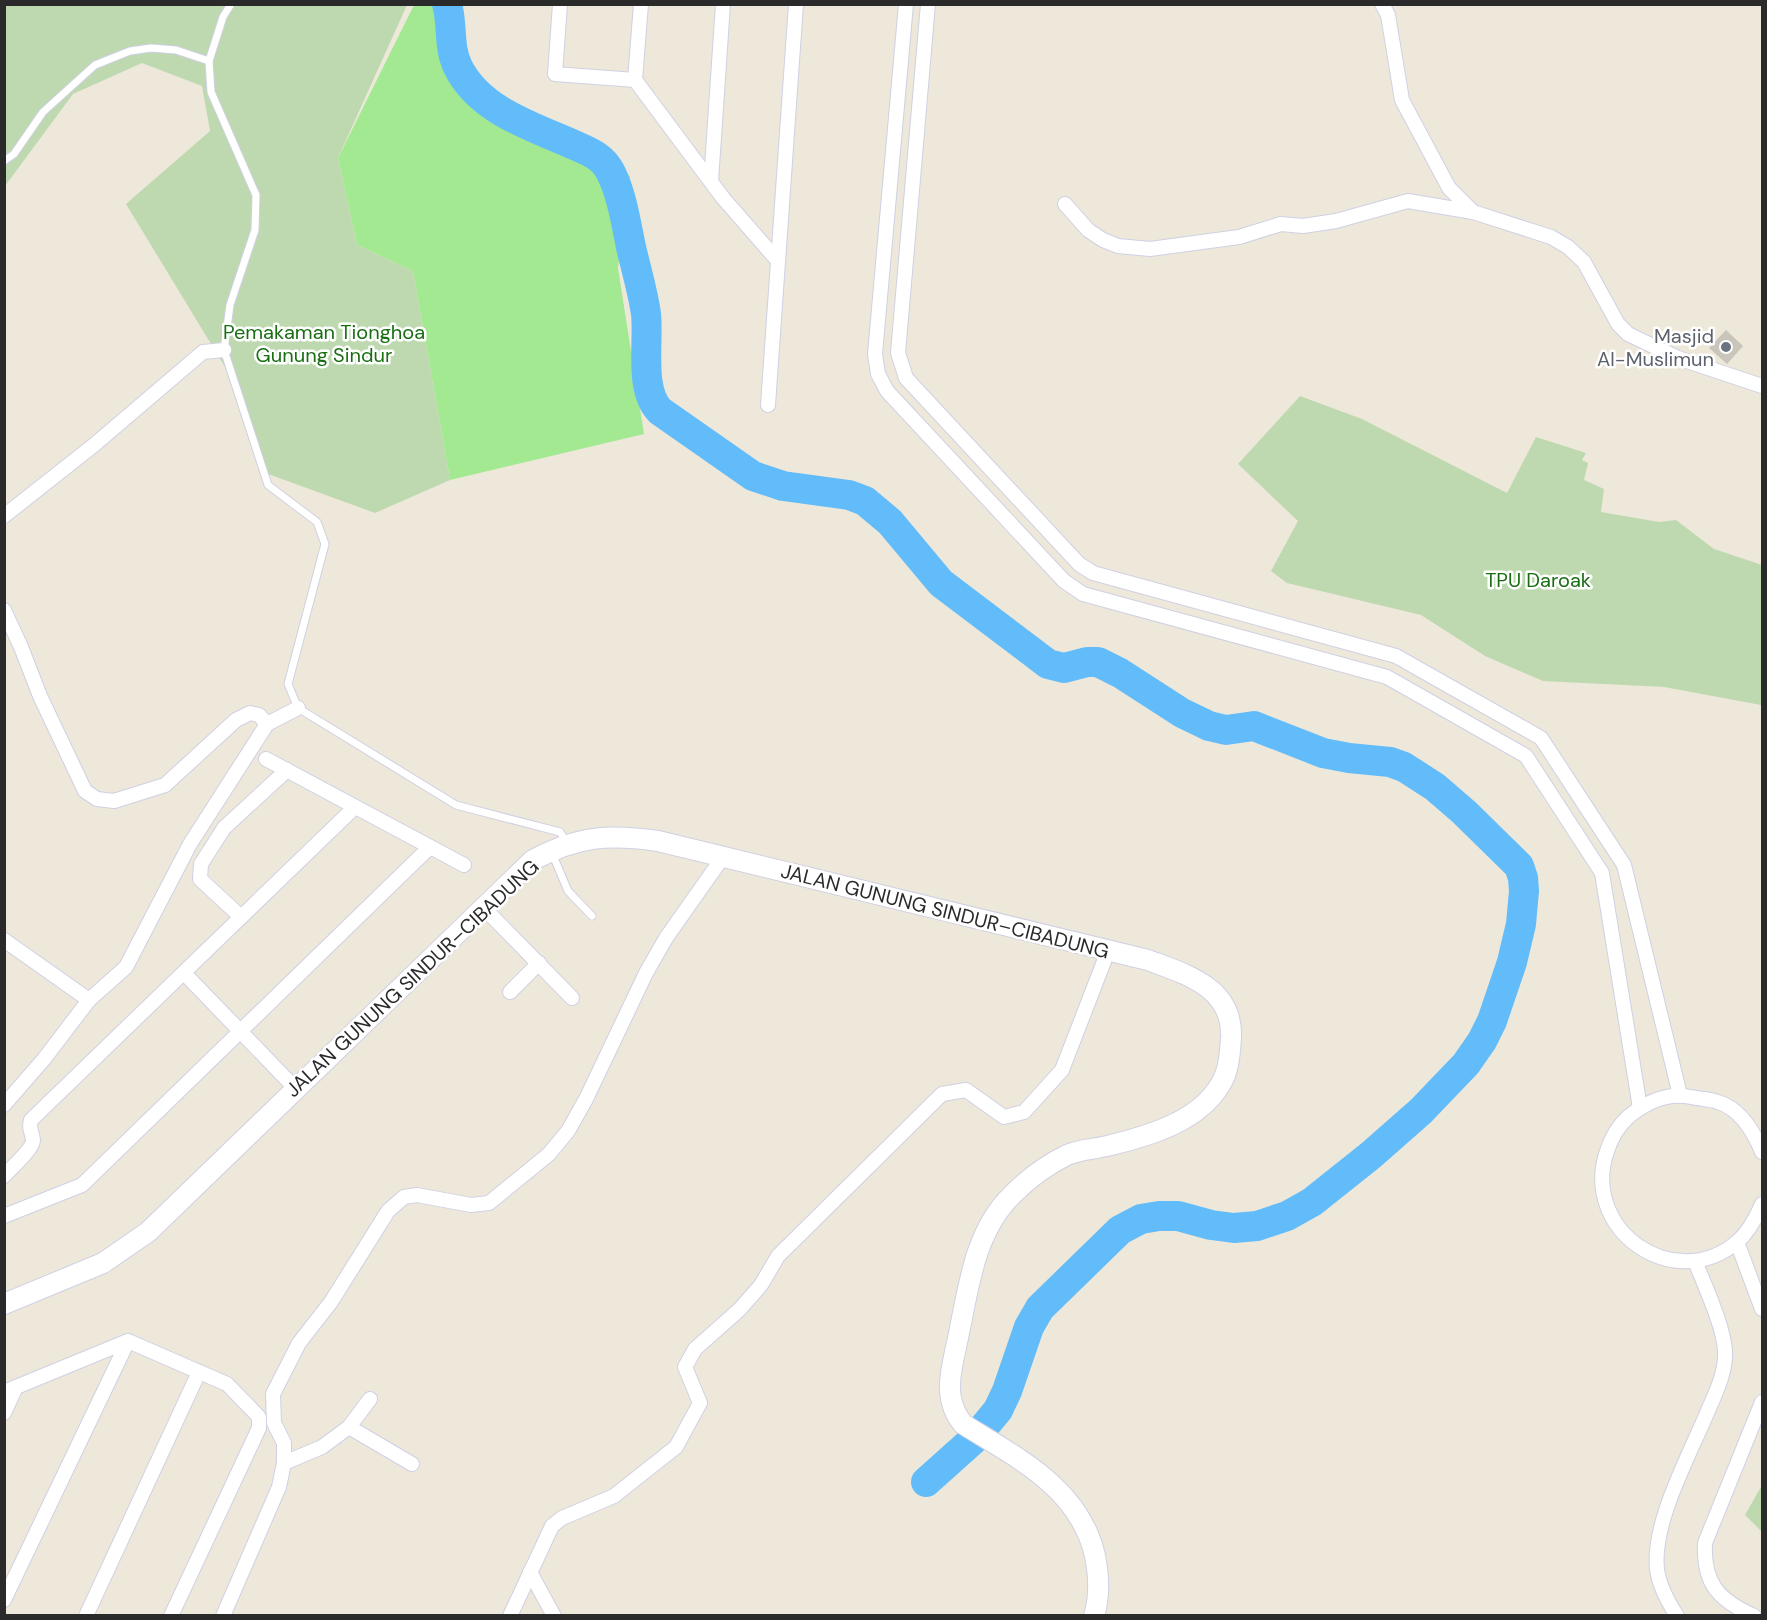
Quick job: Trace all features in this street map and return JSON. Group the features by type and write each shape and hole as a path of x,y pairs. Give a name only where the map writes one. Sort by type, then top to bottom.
{"street":[{"path":"560,4 555,74 635,80"},
{"path":"641,4 635,80 723,198 778,261"},
{"path":"711,181 723,4"},
{"path":"768,405 796,4"},
{"path":"906,4 875,354 878,374 887,391 1064,581 1083,594 1387,677 1526,756 1602,873 1640,1108"},
{"path":"928,4 898,353 906,378 1079,564 1093,573 1396,656 1541,738 1624,865 1680,1095"},
{"path":"1382,4 1388,15 1402,100 1449,188 1473,212"},
{"path":"1065,204 1088,230 1103,240 1118,246 1150,249 1239,237 1281,224 1303,226 1336,221 1408,201 1473,212 1551,237 1568,247 1584,262 1618,324 1628,334 1678,358 1762,386"},
{"path":"4,516 94,445 202,352 224,350"},
{"path":"4,610 40,696 86,790 97,799 114,801 165,785 236,720 250,713 259,715 267,724"},
{"path":"4,1105 44,1059 89,1000 126,967 190,844 267,724 298,708"},
{"path":"266,759 464,865"},
{"path":"241,917 200,879 201,864 224,828 287,770"},
{"path":"4,1176 30,1148 33,1141 28,1126 31,1120 355,807"},
{"name":"JALAN GUNUNG SINDUR–CIBADUNG","path":"4,1304 103,1263 148,1232 533,860 559,848 609,836 690,847 723,857 1148,960 1204,983 1217,996 1226,1011 1231,1031 1230,1051 1222,1084 1213,1096 1195,1111 1169,1126 1143,1138 1069,1154 1029,1180 1010,1197 993,1219 980,1245 950,1378 951,1404 963,1424 1047,1478 1077,1512 1093,1549 1098,1570 1099,1589 1094,1616"},
{"path":"4,1216 82,1185 430,847"},
{"path":"223,1616 279,1487 284,1463 284,1443 274,1423 273,1394 300,1343 331,1302 388,1211 404,1197 417,1195 471,1205 489,1203 549,1154 568,1131 586,1099 646,973 666,938 723,857"},
{"path":"484,908 572,998"},
{"path":"4,940 89,1000"},
{"path":"510,1616 552,1526 562,1518 614,1496 676,1447 700,1403 685,1367 695,1350 739,1310 761,1285 778,1256 942,1094 966,1090 1004,1117 1024,1112 1062,1070 1107,951"},
{"path":"510,992 539,963"},
{"path":"184,973 295,1088"},
{"path":"1762,1152 1754,1132 1737,1113 1720,1102 1680,1095 1661,1098 1640,1108 1623,1122 1610,1141 1603,1162 1602,1185 1606,1207 1617,1226 1632,1243 1651,1254 1672,1260 1695,1260 1717,1254 1737,1242 1753,1224 1762,1204"},
{"path":"1737,1242 1762,1309"},
{"path":"1677,1616 1666,1600 1657,1570 1659,1535 1673,1494 1722,1378 1726,1354 1720,1329 1695,1260"},
{"path":"4,1600 128,1341"},
{"path":"4,1413 10,1389 128,1341 226,1384 259,1417 259,1428 171,1616"},
{"path":"86,1616 198,1372"},
{"path":"284,1463 322,1447 349,1427 370,1399"},
{"path":"1754,1616 1739,1609 1716,1590 1709,1580 1704,1564 1704,1554 1705,1543 1762,1402"},
{"path":"349,1427 412,1464"},
{"path":"530,1572 554,1616"}],"lane":[{"path":"231,4 223,17 209,61 212,92 256,195 255,230 230,305 224,350 268,485 317,522 325,544 288,684 298,708 456,805 560,832 559,848 568,891 592,916"},
{"path":"4,161 14,154 43,112 95,65 130,51 152,48 176,50 209,61"}],"green space":[{"name":"Pemakaman Tionghoa Gunung Sindur","path":"4,5 407,5 338,158 357,245 413,271 450,480 375,513 260,471 225,367 126,204 210,131 202,86 142,63 73,94 5,186"},
{"path":"414,5 455,5 450,31 457,87 488,113 574,137 630,176 618,268 644,434 450,480 413,271 357,245 338,158"},
{"name":"TPU Daroak","path":"1300,396 1362,419 1507,493 1536,437 1586,453 1582,460 1588,463 1584,480 1604,489 1601,512 1659,522 1676,520 1714,549 1762,565 1761,705 1664,687 1543,681 1485,656 1421,615 1287,583 1271,571 1298,521 1238,464"},
{"path":"1762,1485 1762,1532 1745,1515"}],"building":[{"name":"Masjid Al-Muslimun","path":"1726,330 1743,346 1727,364 1709,348"}],"waterway":[{"path":"447,4 455,59 467,82 479,95 492,106 523,123 584,149 608,167 621,200 643,297 647,325 647,378 653,402 660,411 753,476 783,486 849,495 865,501 890,522 941,583 1048,664 1064,668 1087,662 1098,662 1120,673 1182,713 1209,726 1226,730 1254,726 1323,753 1390,762 1404,767 1435,787 1464,812 1519,866 1523,878 1521,924 1512,962 1492,1021 1466,1064 1421,1111 1312,1202 1287,1216 1257,1226 1234,1228 1211,1225 1178,1216 1159,1216 1141,1219 1120,1230 1040,1308 1029,1327 998,1410 974,1439 926,1482"}],"place":[{"name":"Masjid Al-Muslimun","path":"1726,347"}]}
